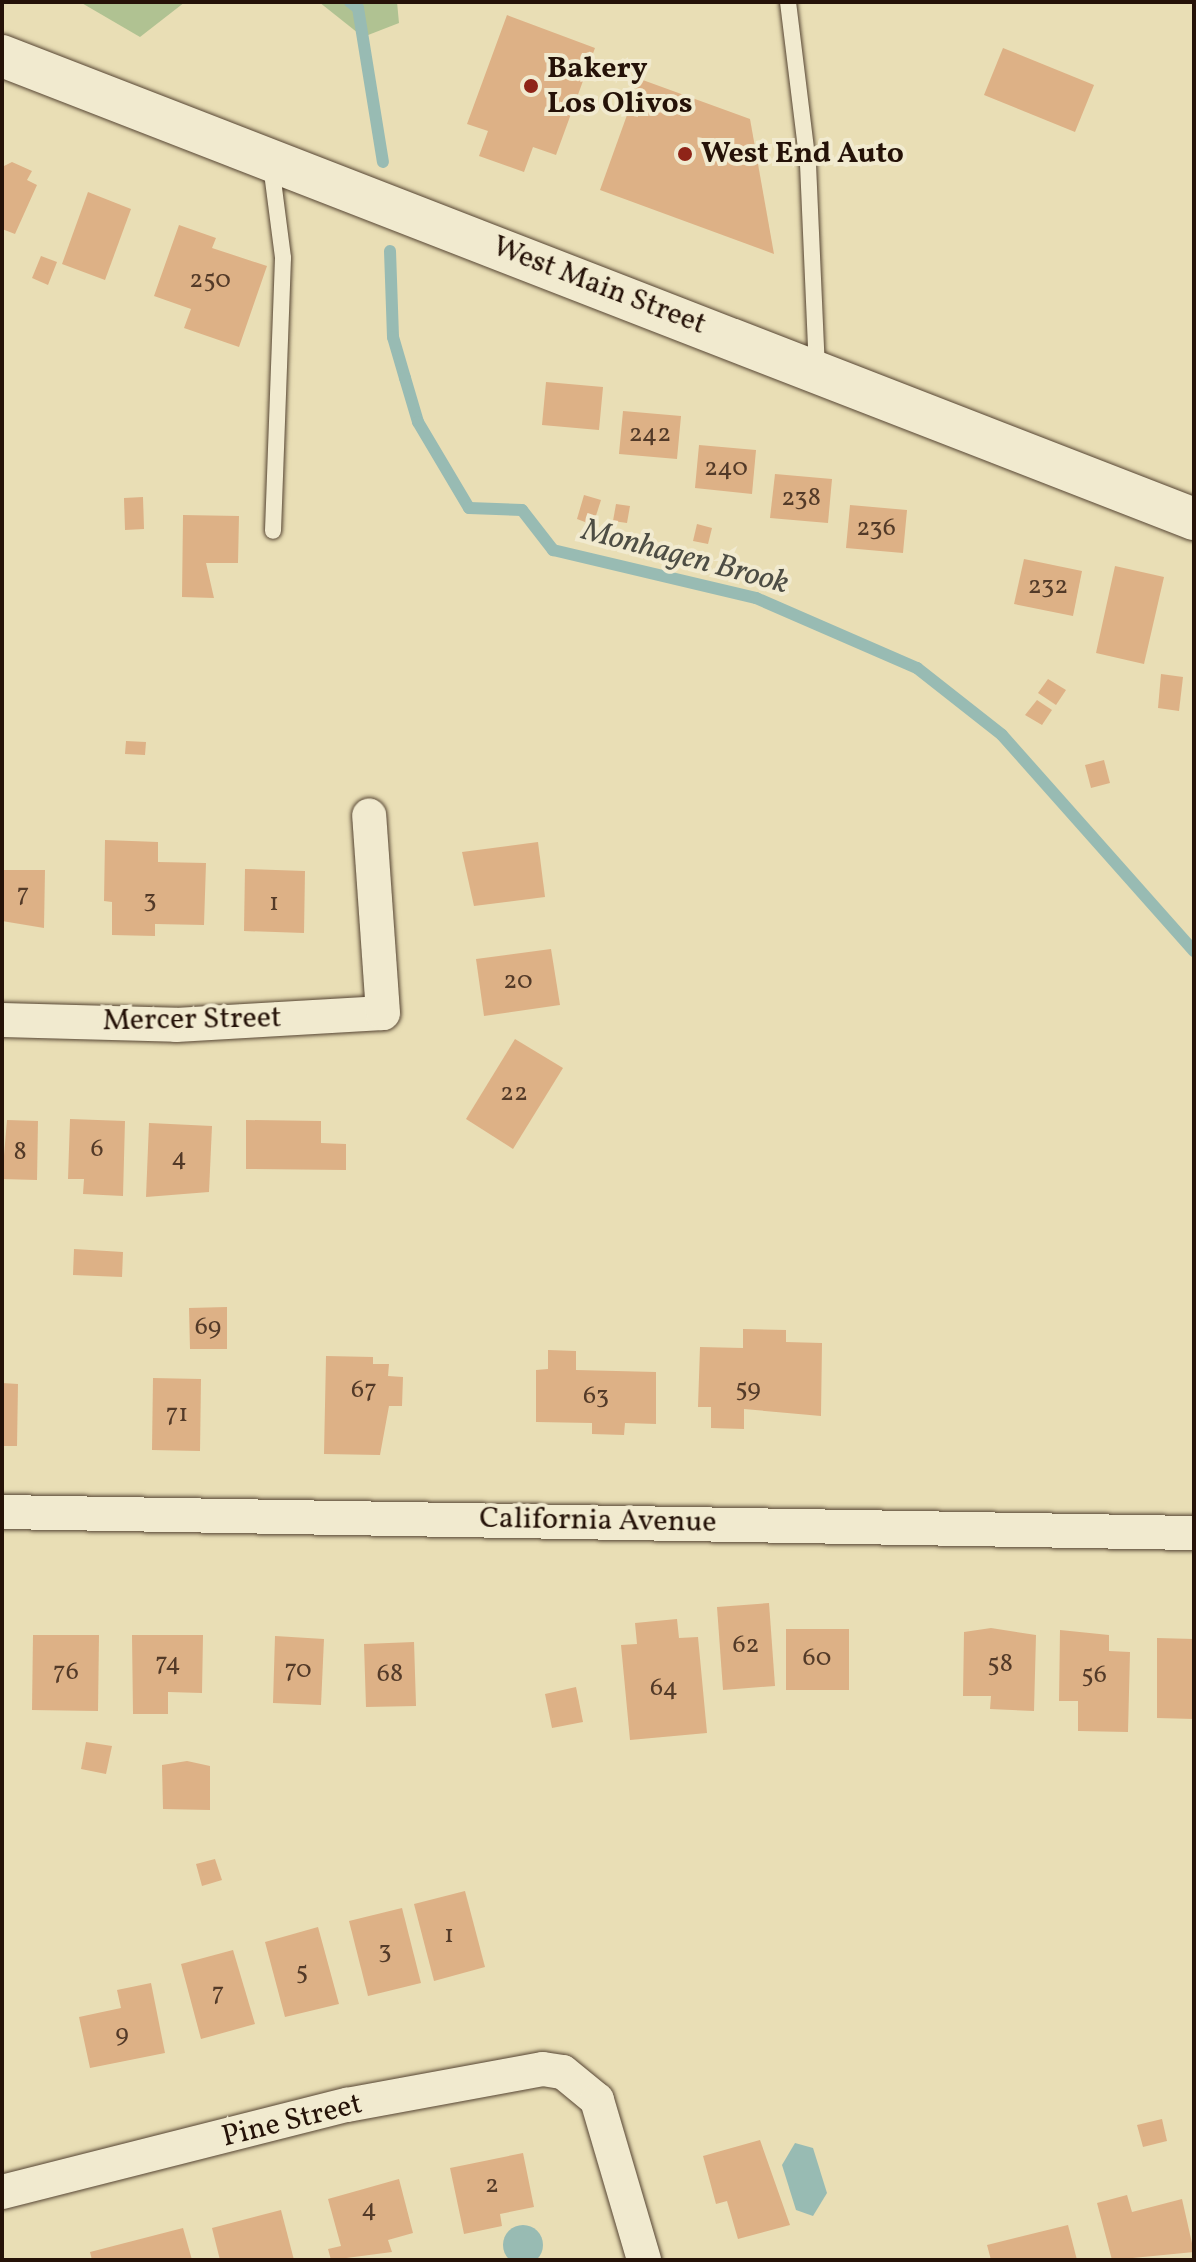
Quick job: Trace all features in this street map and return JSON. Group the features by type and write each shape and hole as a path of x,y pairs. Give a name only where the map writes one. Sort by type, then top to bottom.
{"street":[{"name":"West Main Street","path":"2,56 1194,519"},
{"name":"Mercer Street","path":"2,1020 176,1025 383,1013 369,815"},
{"name":"California Avenue","path":"2,1512 1194,1533"},
{"name":"Pine Street","path":"2,2192 347,2105 543,2069 581,2083 602,2112 644,2260"}],"lane":[{"path":"788,2 808,164 817,370"},
{"path":"271,159 283,258 273,531"}],"green space":[{"path":"80,2 185,2 140,37"},
{"path":"319,2 397,2 399,23 363,37"}],"water":[{"path":"795,2143 813,2148 827,2193 813,2216 796,2210 782,2165"},
{"path":"523,2225 537,2231 543,2245 537,2259 523,2265 509,2259 503,2245 509,2231"}],"building":[{"name":"Bakery Los Olivos","path":"507,15 595,48 556,155 533,147 524,172 479,156 488,131 467,124"},
{"path":"1003,48 1094,85 1075,132 984,95"},
{"name":"West End Auto","path":"640,79 750,119 774,254 600,190"},
{"path":"12,162 32,171 27,180 37,185 15,234 2,229 2,167"},
{"path":"88,192 131,209 105,280 62,264"},
{"path":"179,225 216,238 212,248 267,266 239,347 184,328 191,309 154,296"},
{"path":"41,256 57,262 48,285 32,278"},
{"path":"546,382 603,387 599,430 542,425"},
{"path":"623,411 681,416 677,459 619,454"},
{"path":"699,445 756,450 752,494 695,488"},
{"path":"775,474 832,479 828,523 770,518"},
{"path":"584,495 601,500 593,525 577,519"},
{"path":"143,497 144,529 125,530 124,498"},
{"path":"616,504 630,506 627,523 613,521"},
{"path":"850,505 907,510 903,553 846,548"},
{"path":"183,515 239,516 238,563 206,563 214,598 182,597"},
{"path":"697,524 712,528 708,544 693,541"},
{"path":"1024,559 1082,571 1073,616 1014,604"},
{"path":"1115,566 1164,577 1144,664 1096,653"},
{"path":"1161,674 1183,677 1179,711 1158,708"},
{"path":"1048,679 1066,690 1056,705 1038,693"},
{"path":"1037,700 1052,710 1042,725 1025,715"},
{"path":"126,741 146,742 145,755 125,754"},
{"path":"1104,760 1110,783 1091,788 1085,765"},
{"path":"105,840 158,842 158,862 206,863 204,925 155,924 155,936 112,935 112,902 104,901"},
{"path":"538,842 545,897 474,906 462,852"},
{"path":"245,869 305,871 304,933 244,931"},
{"path":"2,870 45,870 44,928 2,921"},
{"path":"551,949 560,1005 484,1016 476,959"},
{"path":"515,1039 563,1068 513,1149 466,1119"},
{"path":"70,1119 125,1121 123,1196 83,1194 84,1179 68,1179"},
{"path":"7,1120 38,1121 37,1180 2,1179"},
{"path":"246,1120 321,1121 321,1143 346,1144 346,1170 246,1169"},
{"path":"149,1123 212,1126 209,1192 146,1197"},
{"path":"74,1249 123,1252 122,1277 73,1275"},
{"path":"227,1307 227,1349 190,1349 189,1308"},
{"path":"743,1329 786,1330 786,1342 822,1343 821,1416 744,1409 744,1429 711,1428 711,1407 698,1407 700,1347 743,1348"},
{"path":"548,1350 576,1351 576,1370 656,1372 656,1424 625,1423 624,1435 592,1434 592,1423 536,1422 536,1370 548,1369"},
{"path":"326,1356 373,1357 373,1364 389,1364 388,1376 403,1377 402,1406 389,1406 380,1455 324,1454"},
{"path":"153,1378 201,1379 200,1451 152,1450"},
{"path":"2,1383 18,1384 17,1446 2,1446"},
{"path":"769,1603 775,1686 723,1690 717,1607"},
{"path":"677,1619 679,1638 698,1637 707,1733 630,1740 621,1645 637,1644 635,1623"},
{"path":"991,1628 1036,1635 1034,1711 990,1709 991,1696 963,1696 964,1632"},
{"path":"786,1629 849,1629 849,1690 786,1690"},
{"path":"1060,1630 1109,1635 1109,1651 1130,1652 1128,1732 1078,1731 1078,1701 1059,1701"},
{"path":"33,1635 99,1635 98,1711 32,1710"},
{"path":"132,1635 203,1635 202,1693 168,1692 168,1714 133,1714"},
{"path":"275,1636 324,1639 321,1705 273,1703"},
{"path":"1157,1638 1194,1639 1194,1719 1157,1718"},
{"path":"414,1642 416,1706 366,1707 364,1644"},
{"path":"576,1687 583,1722 552,1728 545,1694"},
{"path":"86,1742 112,1746 106,1774 81,1769"},
{"path":"187,1761 210,1766 210,1810 163,1809 162,1765"},
{"path":"215,1859 222,1880 202,1886 196,1864"},
{"path":"465,1891 485,1967 434,1981 414,1904"},
{"path":"402,1908 421,1983 368,1996 349,1921"},
{"path":"318,1927 339,2004 285,2017 265,1942"},
{"path":"233,1950 255,2024 201,2039 181,1964"},
{"path":"151,1983 165,2053 90,2068 79,2017 121,2008 117,1990"},
{"path":"1162,2119 1167,2141 1143,2147 1137,2125"},
{"path":"760,2140 790,2225 738,2239 727,2201 716,2204 703,2156"},
{"path":"523,2153 534,2207 500,2214 502,2226 464,2234 450,2168"},
{"path":"399,2179 413,2233 388,2240 392,2252 331,2260 328,2249 341,2246 328,2199"},
{"path":"1127,2195 1132,2212 1182,2199 1194,2252 1112,2260 1097,2203"},
{"path":"281,2210 294,2260 220,2260 212,2228"},
{"path":"1068,2225 1077,2260 991,2260 987,2245"},
{"path":"183,2228 192,2260 92,2260 90,2252"}],"waterway":[{"name":"Monhagen Brook","path":"350,2 358,8 383,162"},
{"name":"Monhagen Brook","path":"390,251 393,337 418,422 469,508 522,510 553,550 756,598 917,668 1002,735 1194,951"}],"place":[{"name":"Bakery Los Olivos","path":"531,86"},
{"name":"West End Auto","path":"685,154"}]}
